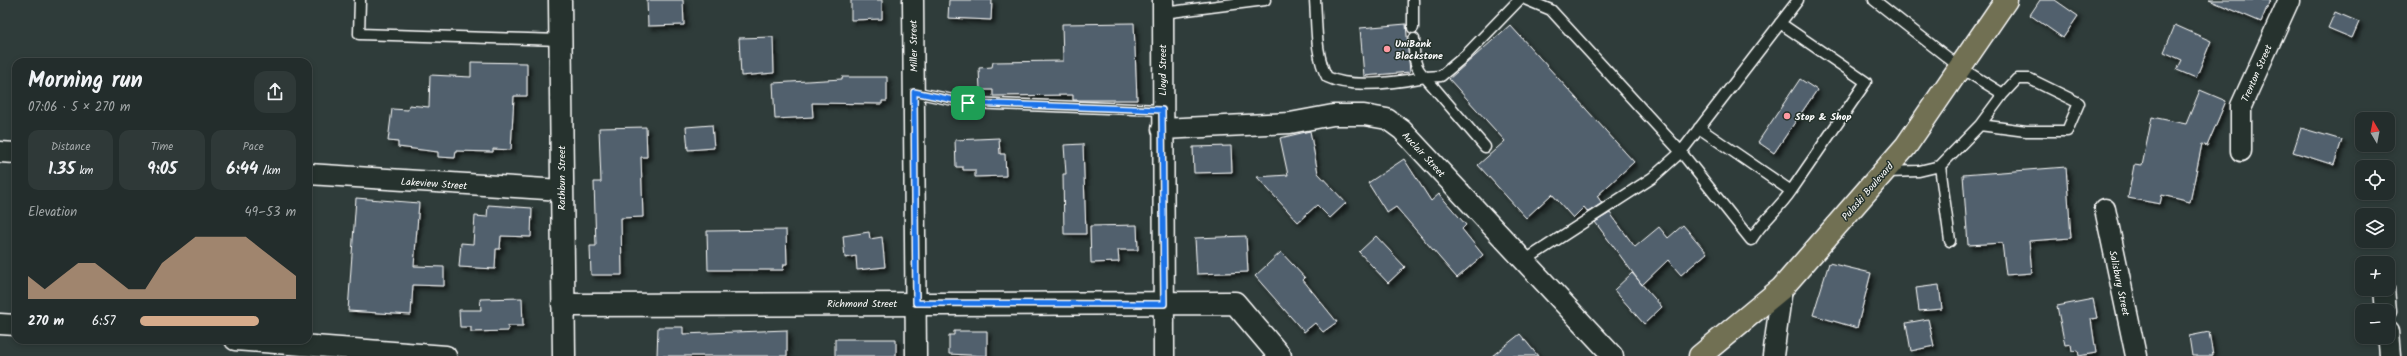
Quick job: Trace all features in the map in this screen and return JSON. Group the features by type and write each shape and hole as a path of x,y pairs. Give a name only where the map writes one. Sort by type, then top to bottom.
{"main road":[{"name":"Pulaski Boulevard","path":"1700,356 1782,288 1906,146 1961,68 2006,0"}],"street":[{"name":"Rathbun Street","path":"560,0 564,356"},
{"name":"Miller Street","path":"913,0 916,356"},
{"name":"Trenton Street","path":"2241,151 2241,106 2289,0"},
{"name":"Lloyd Street","path":"1163,7 1162,120 1164,356"},
{"name":"Auclair Street","path":"1162,120 1290,123 1333,115 1364,114 1387,119 1402,130 1613,356"},
{"path":"0,152 12,153"},
{"name":"Lakeview Street","path":"312,174 561,190"},
{"name":"Salisbury Street","path":"2105,209 2136,356"},
{"path":"1773,356 1782,288"},
{"name":"Richmond Street","path":"563,305 1235,303 1280,356"},
{"path":"0,324 12,325"},
{"path":"288,344 446,356"},
{"path":"2389,344 2390,356"}],"lane":[{"path":"360,0 359,34 560,40"},
{"path":"1163,7 1266,0"},
{"path":"1315,0 1319,55 1322,68 1327,77 1346,83 1410,80 1441,76 1505,17 1519,0"},
{"path":"1413,0 1413,28"},
{"path":"1527,0 1551,10 1681,152 1751,240 1760,224 1780,207 1866,82 1780,23"},
{"path":"1524,261 1652,178 1681,152 1798,0"},
{"path":"1874,0 1961,68 2003,94"},
{"path":"1414,39 1416,66 1485,147"},
{"path":"1883,172 1919,171 1940,166 1980,125 2003,94 2017,79 2030,79 2079,103 2067,131 2026,131 1980,125"},
{"path":"914,92 968,103 1162,120"},
{"path":"1699,128 1791,191"},
{"path":"1940,166 1950,242"}],"building":[{"path":"647,0 683,0 684,25 648,26"},
{"path":"851,0 882,0 882,19 851,20"},
{"path":"949,0 992,0 991,20 948,18"},
{"path":"2040,0 2055,0 2078,16 2063,38 2030,15"},
{"path":"2209,0 2270,0 2261,22"},
{"path":"2335,12 2359,22 2352,38 2328,28"},
{"path":"1134,23 1137,100 1073,100 1073,95 993,96 993,90 980,90 979,68 992,67 993,62 1063,61 1062,24"},
{"path":"1406,24 1410,72 1364,76 1360,28"},
{"path":"1510,25 1634,162 1597,196 1602,203 1588,212 1584,207 1573,218 1552,194 1526,218 1478,165 1505,141 1449,79"},
{"path":"2175,25 2211,41 2196,78 2177,70 2182,60 2164,52"},
{"path":"773,37 774,73 741,76 739,38"},
{"path":"471,62 527,63 527,96 514,96 511,150 493,149 493,152 456,151 455,158 438,157 438,152 398,147 398,142 388,141 392,109 408,110 409,105 429,107 430,75 471,77"},
{"path":"842,77 887,77 887,101 882,101 882,104 812,103 813,117 775,119 773,83 842,79"},
{"path":"1800,79 1817,90 1774,153 1758,142"},
{"path":"2200,90 2226,101 2207,146 2202,144 2190,202 2162,195 2160,204 2128,198 2134,165 2142,166 2152,117 2186,124"},
{"path":"712,125 714,148 688,150 686,127"},
{"path":"646,127 647,157 641,157 643,217 621,218 622,275 591,275 590,246 596,246 594,182 601,182 599,128"},
{"path":"2301,128 2342,140 2334,165 2293,152"},
{"path":"1310,131 1318,173 1346,203 1330,218 1317,205 1298,222 1257,177 1288,175 1280,138"},
{"path":"999,138 1000,154 1005,154 1006,176 975,177 975,170 963,170 963,167 956,167 955,140"},
{"path":"1083,144 1086,234 1064,234 1063,174 1066,174 1064,145"},
{"path":"1231,146 1232,172 1194,173 1193,147"},
{"path":"1404,159 1431,201 1439,194 1466,225 1462,229 1483,255 1457,278 1396,207 1387,213 1368,183"},
{"path":"2066,167 2071,238 2029,241 2032,273 2006,275 2002,243 1968,245 1963,175"},
{"path":"356,198 419,203 414,266 444,267 444,286 413,285 411,315 348,311"},
{"path":"488,205 532,208 531,237 501,236 500,249 496,249 495,269 459,267 461,243 473,244 475,216 487,217"},
{"path":"1610,213 1635,247 1659,227 1668,238 1683,225 1707,253 1681,275 1668,260 1642,285 1595,222"},
{"path":"1137,225 1138,250 1118,250 1119,262 1091,263 1090,226"},
{"path":"786,230 787,264 784,264 783,270 708,270 707,231"},
{"path":"869,232 870,239 882,237 885,267 857,270 856,256 845,258 843,236"},
{"path":"1246,236 1248,272 1197,274 1195,238"},
{"path":"1376,236 1405,267 1388,283 1359,252"},
{"path":"1281,252 1305,278 1303,280 1337,322 1323,332 1315,323 1304,332 1255,276"},
{"path":"1829,263 1871,273 1857,328 1813,315"},
{"path":"1632,273 1662,307 1644,324 1614,290"},
{"path":"1939,285 1942,309 1919,311 1916,288"},
{"path":"522,298 523,326 508,326 508,331 471,332 471,327 460,327 459,310 481,310 480,299"},
{"path":"2093,299 2097,318 2091,319 2096,353 2079,356 2078,350 2072,351 2071,344 2065,345 2057,306"},
{"path":"1928,319 1934,346 1911,351 1906,323"},
{"path":"658,327 683,327 683,334 787,330 787,356 657,356"},
{"path":"954,331 987,331 987,356 949,354 949,335 954,335"},
{"path":"2209,332 2213,356 2192,356 2189,336"},
{"path":"1520,334 1538,356 1492,356"},
{"path":"835,339 896,339 896,356 835,356"}],"place":[{"name":"UniBank Blackstone","path":"1387,49"},
{"name":"Stop & Shop","path":"1787,116"}],"route":[{"path":"914,92 968,103 1162,110 1164,304 916,303 914,92"}]}
